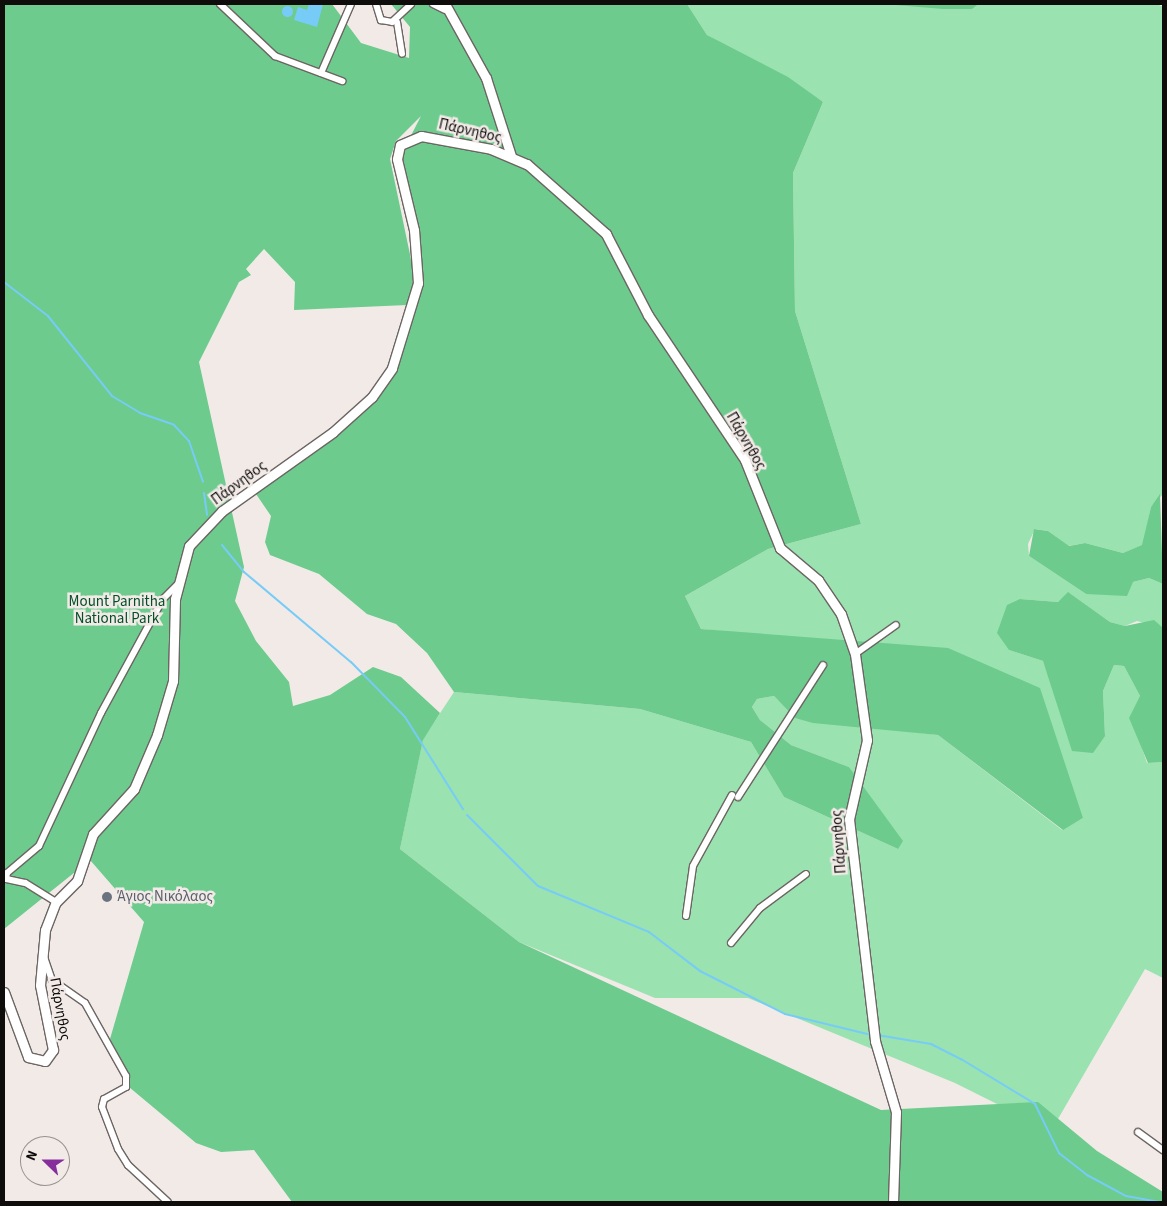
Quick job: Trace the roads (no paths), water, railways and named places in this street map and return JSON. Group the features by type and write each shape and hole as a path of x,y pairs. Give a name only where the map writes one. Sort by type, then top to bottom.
{"main road":[{"path":"445,7 486,78 512,156"},
{"name":"Πάρνηθος","path":"4,992 28,1057 44,1061 53,1050 40,985 42,945 56,902 77,880 92,834 134,789 157,735 175,665 178,584 185,556 200,530 333,432 372,397 392,368 418,283 414,230 397,161 400,145 411,137 429,136 512,156 582,209 612,242 648,315 741,454 777,542 790,559 826,589 855,654 867,747 849,819 875,1042 896,1112 893,1202"}],"street":[{"path":"220,4 275,56 342,81"},
{"path":"321,73 351,4"},
{"path":"376,4 381,20 397,22"},
{"path":"402,54 397,22 411,4"},
{"path":"432,4 445,7"},
{"path":"56,902 25,884 6,879 7,873 39,846 100,713 163,599 178,584"},
{"path":"855,654 896,625"},
{"path":"686,916 693,866 735,796 823,665"},
{"path":"731,943 760,908 806,874"},
{"path":"42,945 52,980 85,1003 126,1076 126,1087 104,1099 102,1107 118,1149 128,1165 168,1202"},
{"path":"1138,1132 1163,1150"}],"water":[{"path":"309,4 323,4 317,27 294,20 298,7 307,10"},
{"path":"287,5 293,11 287,17 281,11"}],"waterway":[{"path":"4,282 48,316 112,396 140,413 174,425 189,441 203,482"},
{"path":"204,493 207,515"},
{"path":"222,545 244,572 351,662 405,717 463,809"},
{"path":"467,815 538,886 649,932 700,971 785,1014 872,1035"},
{"path":"877,1035 931,1044 961,1059 1035,1104 1059,1153 1087,1175 1126,1196 1159,1202"}],"place":[{"name":"Άγιος Νικόλαος","path":"107,897"}],"park label":[{"name":"Mount Parnitha National Park","path":"117,610"}]}
